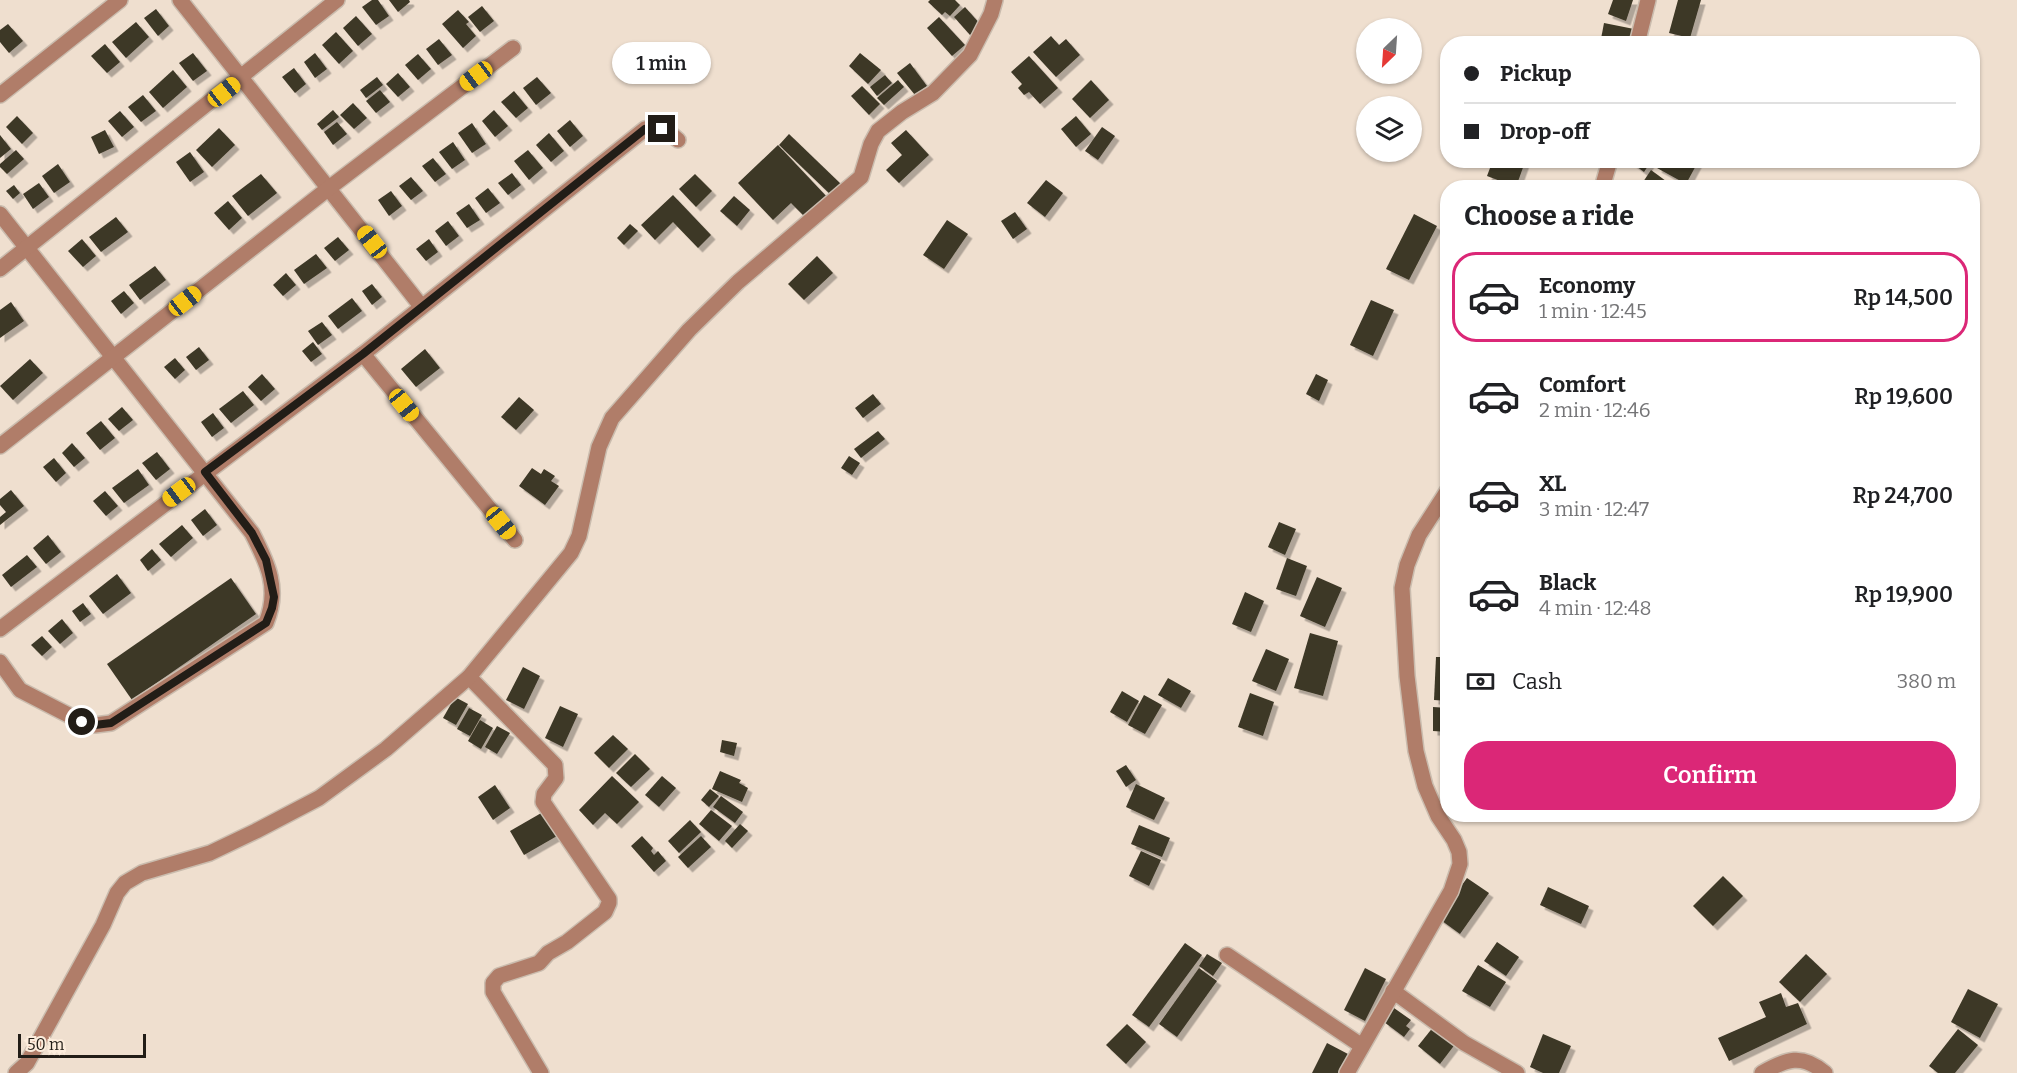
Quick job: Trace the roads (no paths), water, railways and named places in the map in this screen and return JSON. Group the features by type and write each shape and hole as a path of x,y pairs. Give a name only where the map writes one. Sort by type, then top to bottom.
{"street":[{"path":"0,95 120,0"},
{"path":"180,0 421,306"},
{"path":"0,269 337,0"},
{"path":"16,1073 27,1063 103,925 117,893 125,883 142,873 210,853 319,798 386,749 469,677 572,553 579,536 599,447 612,418 689,330 738,282 861,177 871,144 878,131 902,112 933,93 970,55 991,15 995,0"},
{"path":"1639,36 1648,0"},
{"path":"0,446 329,188 513,48"},
{"path":"0,628 363,354 645,129 653,127 662,129 670,132 678,140"},
{"path":"0,214 252,533 266,560 274,597 266,623 111,723 95,725 82,722 20,690 0,662"},
{"path":"363,354 515,540"},
{"path":"1440,502 1419,535 1407,565 1402,588 1407,676 1416,751 1425,786 1440,819"},
{"path":"469,677 555,765 556,778 544,794 543,802 609,899 605,912 567,942 548,953 539,963 502,974 493,983 493,992 541,1073"},
{"path":"1347,1073 1451,891 1460,864 1459,852 1442,822"},
{"path":"1227,955 1362,1046"},
{"path":"1394,991 1464,1043 1517,1073"},
{"path":"1762,1073 1778,1064 1796,1059 1811,1062 1825,1073"}]}
